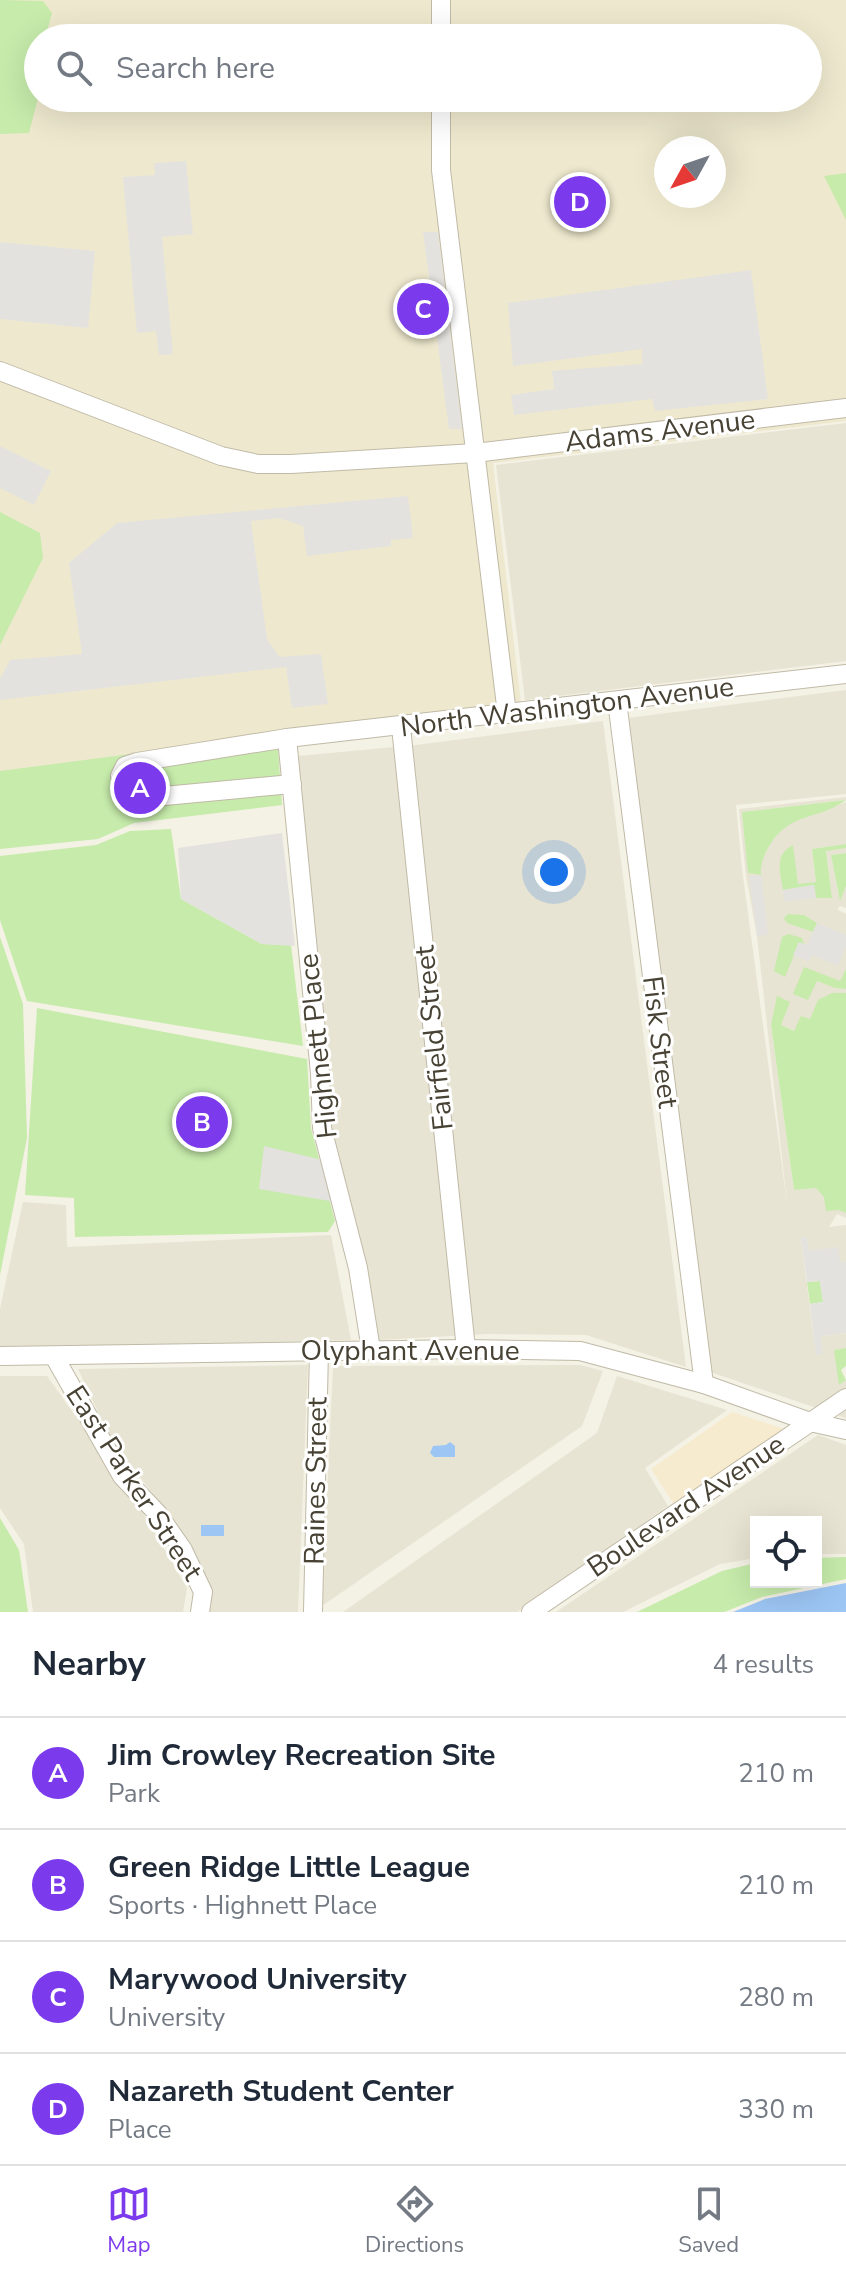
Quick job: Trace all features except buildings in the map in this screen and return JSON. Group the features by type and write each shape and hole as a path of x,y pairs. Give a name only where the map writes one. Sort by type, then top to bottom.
{"street":[{"path":"441,0 441,24"},
{"path":"441,112 441,170 507,714"},
{"name":"Adams Avenue","path":"0,371 221,456 258,464 475,453 846,408"},
{"name":"North Washington Avenue","path":"292,784 143,798 124,787 120,776 125,766 137,762 287,738 846,674"},
{"name":"Fisk Street","path":"617,701 704,1384"},
{"name":"Fairfield Street","path":"401,727 466,1349"},
{"name":"Highnett Place","path":"287,738 320,1073 322,1128 358,1268 371,1350"},
{"name":"Olyphant Avenue","path":"0,1356 466,1349 580,1351 704,1384 810,1422"},
{"name":"Raines Street","path":"313,1612 319,1351"},
{"name":"East Parker Street","path":"54,1356 122,1476 158,1514 183,1550 203,1592 200,1612"},
{"path":"810,1422 846,1398"},
{"name":"Boulevard Avenue","path":"531,1612 810,1422 846,1430"}],"shaded area":[{"path":"0,0 846,0 846,421 493,463 521,703 0,772"},
{"path":"186,161 193,234 162,237 173,354 159,355 156,331 137,333 123,177 155,175 154,163"},
{"path":"423,232 438,232 462,429 449,429"},
{"path":"0,242 95,251 88,328 0,319"},
{"path":"751,270 768,399 655,411 652,399 514,415 511,395 554,389 552,371 642,364 642,349 513,366 508,303"},
{"path":"846,423 846,661 525,700 496,465"},
{"path":"0,446 51,471 34,505 0,488"},
{"path":"408,496 413,538 391,540 391,546 307,556 303,526 279,518 251,521 267,639 279,657 321,654 328,704 292,708 286,667 0,700 0,679 10,660 82,654 69,563 117,523"},
{"path":"846,690 846,794 736,805 788,1211 757,936 746,876 739,809 846,797 846,800 743,812 761,874 760,865 770,844 785,825 846,802 846,844 812,849 816,882 783,890 814,885 832,898 826,850 846,848 846,853 831,855 840,901 846,886 846,908 839,906 838,910 846,914 846,969 840,982 816,980 846,989 846,993 832,993 795,1031 771,1025 794,1190 816,1188 846,1213 846,1218 837,1214 829,1227 846,1225 846,1262 809,1251 807,1238 801,1239 816,1354 821,1336 846,1333 846,1348 835,1350 840,1384 846,1380 846,1418 710,1372 628,718"},
{"path":"603,721 686,1367 586,1335 486,1334 379,1340 365,1258 330,1131 298,756 416,745"},
{"path":"282,833 295,946 262,944 181,899 178,848"},
{"path":"761,875 768,935 757,936 749,876"},
{"path":"814,885 816,898 784,902 783,890"},
{"path":"817,923 846,935 846,947 838,966 812,955 809,962 793,955 799,942 807,945"},
{"path":"264,1146 322,1160 336,1202 259,1189"},
{"path":"23,1202 66,1205 67,1247 331,1235 351,1340 0,1349 0,1309"},
{"path":"807,1237 809,1251 838,1247 840,1262 846,1262 846,1333 821,1336 823,1354 816,1355 810,1304 823,1302 820,1281 807,1282 801,1238"},
{"path":"308,1365 298,1612 207,1612 211,1588 201,1567 168,1513 112,1442 78,1369"},
{"path":"580,1365 603,1371 582,1426 322,1606 333,1366"},
{"path":"0,1376 47,1376 138,1504 187,1588 183,1612 33,1612 24,1544 0,1508"},
{"path":"617,1376 727,1410 645,1468 668,1506 517,1612 343,1612 597,1433"},
{"path":"732,1412 784,1429 674,1504 651,1469"},
{"path":"818,1435 846,1445 846,1554 822,1554 822,1516 750,1516 750,1559 720,1564 623,1612 556,1612"}],"green space":[{"path":"0,0 43,1 52,13 49,24 24,24 24,112 34,112 29,133 0,134"},
{"path":"846,173 846,220 824,176"},
{"path":"0,512 40,533 43,558 0,645"},
{"path":"277,735 282,805 134,823 98,839 0,849 0,771"},
{"path":"846,800 784,829 767,850 761,875 748,873 742,812"},
{"path":"171,829 181,899 262,944 291,945 303,1046 27,1001 0,920 0,856 96,845 130,831"},
{"path":"846,844 846,848 826,851 832,898 816,898 814,885 783,890 780,864 787,849 793,845 798,884 816,882 812,849"},
{"path":"846,853 846,886 840,901 831,855"},
{"path":"788,914 804,915 817,923 813,932 787,923 784,918"},
{"path":"788,934 802,938 804,944 799,943 785,977 774,971 782,937"},
{"path":"0,937 23,1004 27,1138 0,1275"},
{"path":"804,967 840,981 846,969 846,989 817,981 808,1000 793,994"},
{"path":"832,993 846,993 846,1213 826,1211 824,1197 816,1188 794,1190 771,1025 777,996 790,1002 781,1025 794,1031 801,1016 810,1019 818,1000"},
{"path":"37,1008 307,1059 311,1128 335,1221 328,1232 75,1237 74,1198 25,1195"},
{"path":"820,1281 823,1302 810,1304 807,1282"},
{"path":"846,1348 846,1366 841,1370 846,1380 839,1385 834,1350"},
{"path":"0,1518 19,1550 28,1612 0,1612"},
{"path":"846,1557 846,1579 822,1584 822,1558"},
{"path":"750,1564 750,1588 804,1588 762,1597 724,1612 637,1612 722,1571"}],"water":[{"path":"450,1442 455,1446 455,1457 434,1457 430,1453 433,1446"},
{"path":"201,1525 224,1525 224,1536 201,1536"},
{"path":"846,1583 846,1612 733,1612 765,1599"}],"place":[{"name":"Nazareth Student Center","path":"580,202"},
{"name":"Marywood University","path":"423,309"},
{"name":"Jim Crowley Recreation Site","path":"140,788"},
{"name":"Green Ridge Little League","path":"202,1122"}]}
